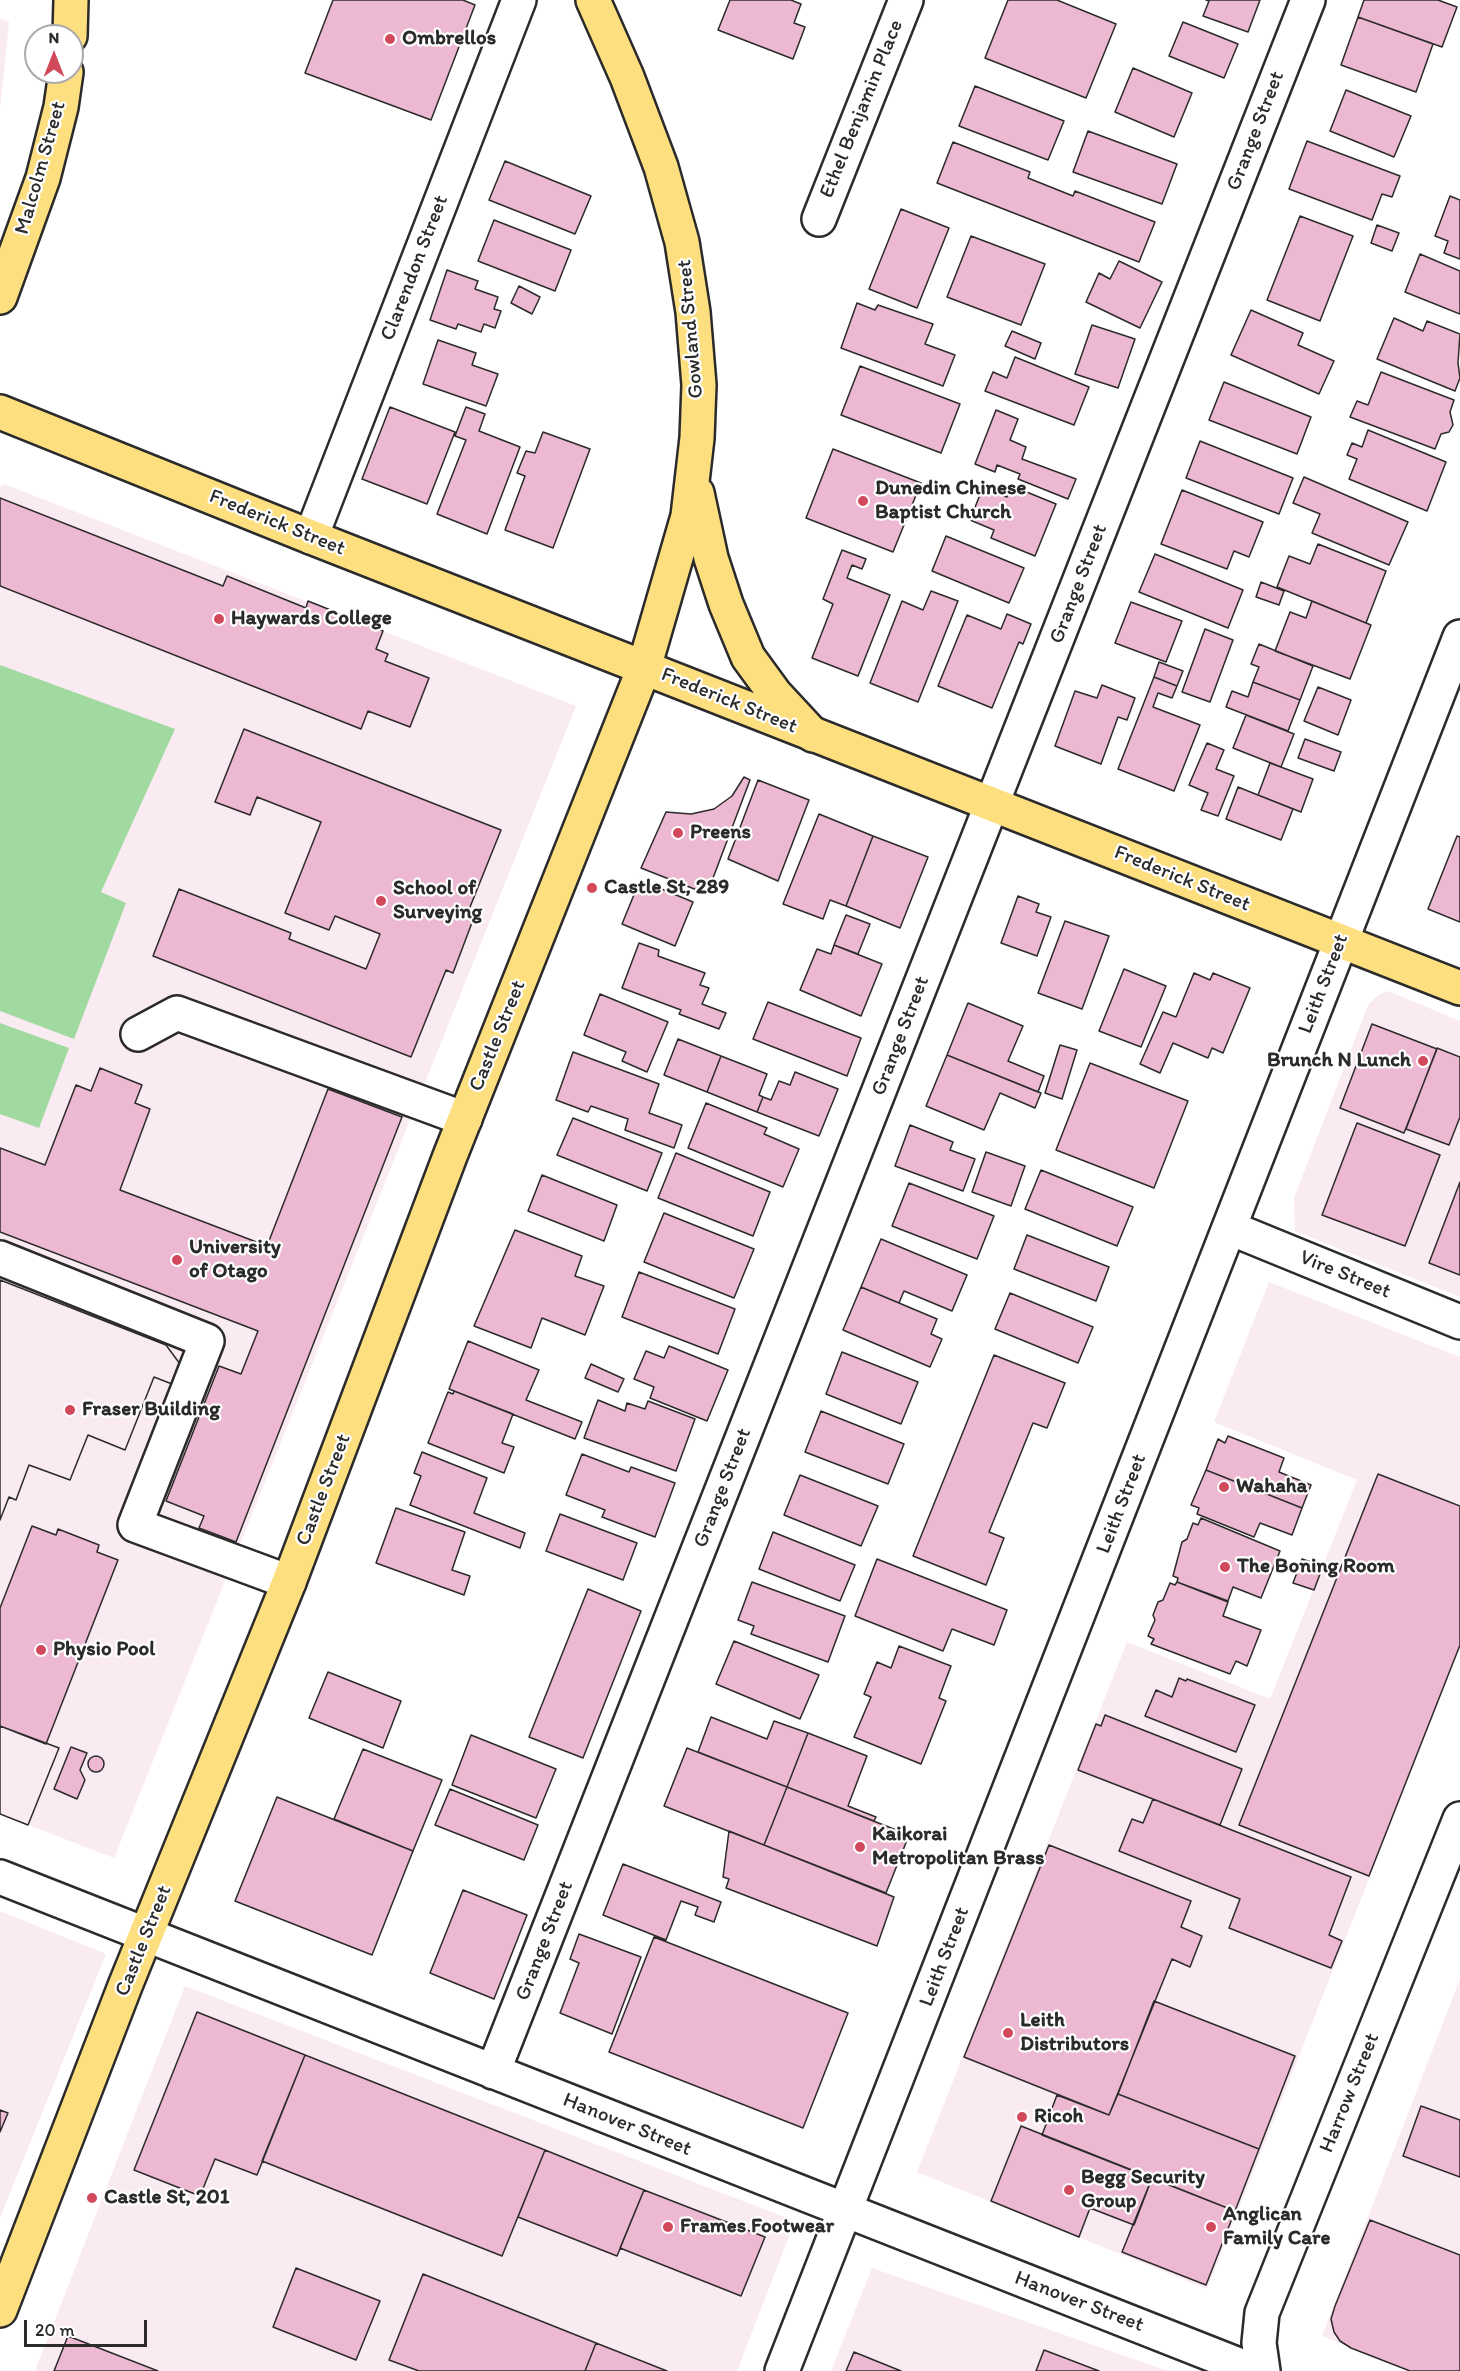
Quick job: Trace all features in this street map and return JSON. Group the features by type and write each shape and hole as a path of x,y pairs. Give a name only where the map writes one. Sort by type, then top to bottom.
{"main road":[{"path":"70,24 71,0"},
{"name":"Gowland Street","path":"593,0 627,77 661,167 682,242 693,312 699,385 688,516 644,668"},
{"name":"Malcolm Street","path":"0,297 43,178 61,107 64,84"},
{"name":"Frederick Street","path":"0,412 310,537 1460,988"},
{"path":"693,473 711,558 726,604 748,657 775,694 813,735"},
{"name":"Castle Street","path":"0,2310 147,1933 289,1582 465,1119 644,668"}],"street":[{"name":"Clarendon Street","path":"310,537 519,0"},
{"name":"Ethel Benjamin Place","path":"819,219 906,0"},
{"name":"Grange Street","path":"493,2072 1308,0"},
{"name":"Leith Street","path":"782,2371 1460,637"},
{"path":"138,1034 177,1013 465,1119"},
{"name":"Vire Street","path":"1230,1228 1460,1322"},
{"path":"0,1258 207,1341 135,1525 289,1582"},
{"name":"Harrow Street","path":"1263,2371 1259,2343 1262,2313 1460,1819"},
{"name":"Hanover Street","path":"0,1877 1254,2371"}],"shaded area":[{"path":"0,18 9,22 0,110"},
{"name":"University of Otago","path":"4,484 576,706 114,1858 0,1814 0,487"},
{"path":"1388,991 1460,1021 1460,1297 1295,1231 1294,1198 1368,1005 1378,995"},
{"path":"1269,1282 1460,1357 1460,1648 1207,2289 917,2172 1127,1642 1270,1699 1357,1480 1214,1422"},
{"path":"0,1911 106,1954 0,2218"},
{"path":"1460,1979 1460,2371 1410,2371 1322,2336"},
{"path":"185,1986 795,2221 737,2371 35,2371"},
{"path":"872,2268 1168,2371 831,2371"}],"green space":[{"path":"0,665 175,729 101,892 126,903 74,1039 0,1011"},
{"path":"0,1023 69,1048 39,1128 0,1114"}],"building":[{"name":"Ombrellos","path":"333,0 463,0 475,5 431,120 305,73"},
{"path":"730,0 791,0 801,4 794,23 805,27 793,59 718,30"},
{"path":"1008,0 1057,0 1116,24 1086,98 985,58"},
{"path":"1206,0 1260,0 1248,32 1203,16 1209,1"},
{"path":"1364,0 1438,0 1457,7 1442,47 1358,17"},
{"path":"1358,17 1433,44 1416,92 1341,65"},
{"path":"1183,22 1238,44 1224,78 1169,56"},
{"path":"1133,68 1192,93 1174,137 1115,112"},
{"path":"975,86 1064,121 1048,160 959,126"},
{"path":"1346,90 1411,116 1394,157 1330,131"},
{"path":"1088,131 1177,164 1162,204 1073,172"},
{"path":"1307,141 1400,176 1392,197 1382,194 1372,220 1289,189"},
{"path":"953,142 1030,172 1028,178 1073,196 1075,191 1155,222 1139,262 937,183"},
{"path":"505,161 591,196 575,234 489,200"},
{"path":"1450,196 1460,200 1460,259 1444,253 1448,241 1435,236"},
{"path":"901,209 949,228 917,308 869,289"},
{"path":"1300,216 1353,236 1320,321 1267,300"},
{"path":"494,220 571,250 555,291 478,261"},
{"path":"1377,225 1399,233 1392,251 1371,243"},
{"path":"971,236 1045,264 1021,325 947,297"},
{"path":"1420,254 1460,271 1460,314 1405,292"},
{"path":"1119,261 1162,282 1140,328 1086,302 1099,273 1110,279"},
{"path":"447,270 478,281 475,289 498,297 494,309 501,311 495,328 484,324 481,332 458,324 456,329 430,320"},
{"path":"519,286 540,297 532,314 511,303"},
{"path":"857,303 875,310 878,305 933,324 925,344 955,355 943,386 841,348"},
{"path":"1251,310 1303,333 1298,345 1334,361 1319,394 1231,355"},
{"path":"1394,318 1423,331 1427,321 1460,334 1458,363 1460,378 1455,391 1377,359"},
{"path":"1092,325 1135,339 1118,388 1075,374"},
{"path":"1012,331 1041,343 1035,359 1005,346"},
{"path":"438,340 476,353 472,365 498,374 486,406 423,384"},
{"path":"1015,357 1089,387 1074,425 985,391 993,372 1007,378"},
{"path":"860,366 960,404 941,453 841,415"},
{"path":"1381,372 1454,400 1450,412 1453,425 1449,432 1441,434 1435,449 1350,417 1357,401 1368,405"},
{"path":"1224,382 1311,417 1297,454 1209,420"},
{"path":"390,407 455,432 427,504 362,479"},
{"path":"466,407 485,414 479,431 520,447 487,534 437,514 466,440 455,436"},
{"path":"996,410 1018,419 1010,440 1026,447 1022,459 1076,479 1068,499 1018,479 1020,474 997,465 995,472 975,464"},
{"path":"1368,430 1446,462 1427,511 1349,479 1357,459 1347,455 1352,443 1362,447"},
{"path":"543,432 590,449 553,548 505,530 525,476 517,473 526,451 535,453"},
{"path":"1200,441 1293,478 1279,514 1186,478"},
{"name":"Dunedin Chinese Baptist Church","path":"833,449 921,483 893,552 806,518"},
{"path":"1304,477 1408,522 1389,565 1312,533 1320,514 1293,503"},
{"path":"1012,486 1056,504 1035,556 991,538 994,530 970,520 983,487 1007,497"},
{"path":"1182,490 1263,522 1249,557 1234,551 1227,569 1161,544"},
{"name":"Haywards College","path":"0,498 223,586 227,576 306,608 308,601 383,631 376,649 388,654 385,661 429,678 410,727 368,711 361,729 0,586"},
{"path":"946,536 1024,568 1009,603 932,571"},
{"path":"1318,544 1386,571 1366,623 1277,587 1289,556 1310,564"},
{"path":"842,550 866,559 862,569 852,565 847,578 890,595 858,676 812,658 833,604 823,599"},
{"path":"1155,554 1243,590 1228,628 1139,592"},
{"path":"1261,582 1284,591 1279,605 1256,597"},
{"path":"931,591 958,601 918,702 870,683 902,601 923,610"},
{"path":"1312,601 1371,625 1350,679 1275,651 1290,612 1306,618"},
{"path":"1131,602 1182,621 1166,662 1115,643"},
{"path":"1007,614 1031,624 1023,644 1019,642 992,708 938,686 967,615 1001,629"},
{"path":"1205,629 1233,640 1210,702 1182,692"},
{"path":"1259,644 1313,666 1300,700 1253,682 1259,667 1251,664"},
{"path":"1159,662 1183,671 1177,686 1154,677"},
{"path":"1154,677 1177,686 1172,698 1158,693 1153,707 1200,725 1174,791 1118,769"},
{"path":"1253,682 1300,700 1288,731 1226,707 1232,691 1248,697"},
{"path":"1102,685 1135,698 1127,720 1118,717 1101,764 1055,746 1075,691 1097,698"},
{"path":"1318,687 1351,700 1338,735 1304,721"},
{"path":"1246,715 1294,734 1281,767 1233,748"},
{"name":"School of Surveying","path":"244,729 501,830 466,917 473,920 453,973 446,970 411,1057 153,956 179,889 291,933 289,939 366,969 380,934 335,916 329,930 285,913 321,822 257,797 250,815 215,802"},
{"path":"1305,739 1341,752 1334,771 1298,758"},
{"path":"1207,743 1224,750 1216,769 1234,776 1218,816 1201,810 1208,793 1189,785"},
{"path":"1270,763 1313,779 1301,812 1258,795"},
{"path":"744,777 750,780 707,894 641,868 666,812 691,814 714,809 732,796"},
{"path":"758,780 809,800 778,881 728,859"},
{"path":"1238,787 1293,809 1281,840 1226,819"},
{"path":"819,814 873,836 846,906 830,900 823,919 783,904"},
{"path":"873,836 928,857 900,928 846,906"},
{"path":"1457,836 1460,837 1460,922 1428,909"},
{"path":"640,880 693,902 675,946 622,924"},
{"path":"1018,896 1039,904 1036,912 1051,917 1037,956 1001,943"},
{"path":"846,915 870,924 858,954 834,945"},
{"path":"1065,921 1109,936 1082,1009 1038,993"},
{"path":"639,943 659,950 658,956 705,973 700,985 709,988 702,1004 726,1013 719,1029 679,1014 681,1010 622,988"},
{"path":"834,945 882,964 861,1016 800,990 817,949 831,954"},
{"path":"1124,969 1166,986 1141,1047 1099,1031"},
{"path":"1194,973 1210,980 1213,973 1250,988 1223,1053 1212,1048 1208,1058 1173,1043 1160,1073 1140,1064 1163,1012 1176,1017"},
{"path":"600,994 668,1022 647,1072 622,1061 626,1052 584,1035"},
{"path":"768,1002 861,1038 847,1076 753,1039"},
{"path":"968,1003 1023,1026 1008,1061 1044,1076 1038,1092 947,1055"},
{"path":"1372,1024 1437,1049 1404,1133 1340,1108"},
{"path":"678,1039 721,1056 707,1092 664,1075"},
{"path":"1060,1045 1077,1050 1062,1099 1045,1093"},
{"path":"1437,1048 1460,1057 1460,1117 1449,1145 1406,1129"},
{"path":"573,1052 659,1084 649,1113 682,1125 674,1148 625,1130 628,1119 591,1106 588,1112 556,1100"},
{"path":"947,1055 1041,1093 1035,1108 1000,1093 984,1130 926,1106"},
{"path":"721,1056 767,1074 759,1095 763,1097 757,1112 707,1092"},
{"path":"1090,1063 1188,1101 1154,1188 1056,1150"},
{"path":"100,1068 142,1085 135,1103 150,1109 120,1190 267,1246 328,1089 402,1117 236,1542 199,1528 204,1516 166,1501 219,1366 241,1374 258,1331 0,1232 0,1148 45,1165 76,1085 91,1091"},
{"path":"795,1072 838,1089 819,1136 757,1112 763,1097 771,1100 779,1081 790,1085"},
{"path":"706,1103 767,1128 764,1134 799,1149 783,1187 688,1148"},
{"path":"573,1118 662,1153 647,1191 557,1155"},
{"path":"1357,1123 1440,1155 1405,1246 1322,1215"},
{"path":"910,1125 953,1142 950,1150 975,1159 963,1191 895,1166"},
{"path":"986,1152 1025,1166 1011,1206 972,1192"},
{"path":"676,1153 770,1192 753,1236 658,1198"},
{"path":"1041,1170 1133,1207 1117,1246 1025,1209"},
{"path":"542,1175 617,1205 604,1241 528,1211"},
{"path":"1460,1182 1460,1275 1429,1263"},
{"path":"909,1183 994,1216 977,1259 892,1226"},
{"path":"664,1213 754,1249 734,1298 644,1262"},
{"path":"515,1230 582,1256 575,1276 604,1286 585,1335 542,1318 531,1348 474,1326"},
{"path":"1027,1235 1109,1267 1096,1301 1014,1269"},
{"path":"881,1239 967,1275 952,1311 904,1291 899,1303 861,1287"},
{"path":"639,1272 735,1309 718,1354 622,1317"},
{"name":"Fraser Building","path":"0,1280 166,1345 180,1364 172,1384 154,1377 125,1450 88,1435 70,1480 29,1465 16,1500 9,1497 0,1520"},
{"name":"Fraser Building","path":"0,1280 166,1345 180,1364 172,1384 154,1377 125,1450 88,1435 70,1480 29,1465 16,1500 9,1497 0,1520"},
{"path":"861,1287 937,1319 931,1334 942,1339 930,1367 843,1330"},
{"path":"1010,1293 1093,1327 1078,1363 995,1329"},
{"path":"468,1341 539,1370 526,1400 582,1422 575,1439 449,1389"},
{"path":"669,1346 728,1370 707,1421 650,1398 654,1387 634,1379 646,1351 664,1358"},
{"path":"842,1352 918,1382 901,1424 826,1394"},
{"path":"994,1355 1065,1383 1047,1428 1033,1423 989,1532 1004,1538 986,1585 913,1556"},
{"path":"591,1364 624,1379 618,1392 585,1378"},
{"path":"454,1391 513,1414 502,1443 514,1447 504,1473 428,1443 448,1392 453,1394"},
{"path":"598,1400 625,1411 627,1403 645,1409 648,1401 695,1419 676,1471 584,1438"},
{"path":"821,1411 904,1444 888,1484 805,1452"},
{"path":"1228,1436 1284,1458 1279,1472 1311,1485 1302,1508 1206,1470 1218,1439 1225,1443"},
{"path":"422,1452 487,1478 474,1513 525,1533 520,1548 410,1505 421,1476 414,1473"},
{"path":"582,1454 629,1472 631,1467 675,1483 655,1537 602,1517 605,1510 566,1495"},
{"name":"Wahaha","path":"1206,1470 1302,1508 1292,1535 1260,1523 1254,1537 1197,1514 1199,1508 1191,1505"},
{"path":"1378,1474 1460,1506 1460,1645 1369,1876 1239,1825"},
{"path":"800,1475 878,1506 861,1546 784,1515"},
{"path":"396,1508 465,1532 452,1570 470,1576 464,1595 376,1563"},
{"path":"560,1514 637,1543 623,1580 546,1551"},
{"name":"The Boning Room","path":"1201,1518 1280,1551 1261,1598 1233,1587 1228,1601 1177,1582 1178,1578 1173,1576 1182,1542 1187,1539 1193,1523 1198,1525"},
{"name":"Physio Pool","path":"32,1526 56,1535 58,1529 99,1545 97,1552 118,1560 46,1744 0,1726 0,1608"},
{"path":"773,1532 855,1565 840,1601 759,1569"},
{"path":"877,1559 1007,1610 994,1645 952,1629 943,1651 855,1616"},
{"path":"1302,1559 1323,1566 1314,1590 1293,1583"},
{"path":"752,1582 845,1616 828,1662 751,1634 754,1626 738,1620"},
{"path":"1177,1582 1228,1602 1223,1616 1261,1630 1247,1666 1236,1661 1230,1674 1151,1644 1154,1639 1148,1636 1155,1620 1153,1615 1158,1602 1163,1600 1170,1583 1175,1585"},
{"path":"588,1589 641,1611 583,1758 529,1737"},
{"path":"734,1641 819,1675 800,1719 716,1684"},
{"path":"899,1646 951,1666 939,1698 946,1701 921,1764 854,1737 871,1697 864,1694 877,1662 891,1668"},
{"path":"328,1672 401,1701 383,1748 309,1718"},
{"path":"1179,1678 1255,1705 1236,1752 1145,1716 1156,1690 1172,1697"},
{"path":"1105,1715 1242,1769 1220,1825 1078,1770 1096,1724 1101,1726"},
{"path":"711,1717 767,1739 774,1721 808,1733 787,1787 698,1752"},
{"path":"0,1726 59,1748 28,1825 0,1814"},
{"path":"0,1726 59,1748 28,1825 0,1814"},
{"path":"808,1733 867,1756 848,1806 876,1817 874,1821 787,1787"},
{"path":"471,1735 556,1769 536,1818 452,1785"},
{"path":"71,1747 87,1753 80,1770 85,1780 77,1799 54,1789"},
{"path":"687,1748 787,1787 764,1845 664,1806"},
{"path":"363,1749 442,1780 413,1851 334,1819"},
{"path":"96,1756 104,1764 96,1772 88,1764"},
{"path":"787,1787 909,1835 886,1893 764,1845"},
{"path":"450,1789 538,1825 524,1860 435,1825"},
{"path":"277,1797 413,1851 372,1955 235,1901"},
{"path":"1153,1799 1351,1877 1329,1935 1342,1941 1331,1968 1229,1928 1240,1899 1119,1851 1132,1819 1143,1823"},
{"path":"729,1831 894,1897 877,1946 726,1888 729,1879 723,1877"},
{"path":"1049,1845 1191,1901 1181,1927 1202,1936 1190,1967 1172,1959 1109,2115 964,2057"},
{"path":"623,1864 721,1902 714,1922 695,1915 698,1907 681,1901 666,1940 603,1915"},
{"path":"463,1890 527,1915 494,1999 430,1973"},
{"path":"579,1934 641,1957 612,2034 560,2013 579,1963 570,1959"},
{"path":"654,1937 848,2013 803,2128 609,2052"},
{"path":"1154,2001 1295,2056 1259,2149 1118,2094"},
{"path":"197,2012 305,2055 257,2175 215,2159 200,2196 134,2170"},
{"path":"305,2055 545,2150 502,2256 262,2161"},
{"path":"1118,2094 1259,2149 1235,2211 1042,2135 1057,2095 1109,2115"},
{"path":"1421,2106 1460,2120 1460,2177 1403,2156"},
{"path":"0,2110 8,2113 0,2132"},
{"path":"1021,2126 1152,2178 1134,2225 1090,2208 1079,2237 991,2201"},
{"path":"545,2150 644,2190 617,2256 518,2217"},
{"path":"1152,2178 1235,2211 1206,2285 1122,2252"},
{"path":"644,2190 765,2237 741,2296 620,2248"},
{"path":"1370,2220 1460,2255 1460,2371 1410,2371 1351,2348 1340,2341 1334,2332 1331,2319 1335,2306"},
{"path":"296,2268 380,2301 356,2360 273,2327"},
{"path":"423,2274 596,2343 585,2371 419,2371 389,2360"},
{"path":"68,2336 158,2371 54,2371"},
{"path":"596,2343 667,2371 585,2371"},
{"path":"1044,2350 1099,2371 1036,2371"},
{"path":"854,2352 901,2371 846,2371"}],"place":[{"name":"Ombrellos","path":"390,39"},
{"name":"Dunedin Chinese Baptist Church","path":"863,501"},
{"name":"Haywards College","path":"219,619"},
{"name":"Preens","path":"678,833"},
{"name":"Castle St, 289","path":"592,888"},
{"name":"School of Surveying","path":"381,901"},
{"name":"Brunch N Lunch","path":"1423,1061"},
{"name":"University of Otago","path":"177,1260"},
{"name":"Fraser Building","path":"70,1410"},
{"name":"Wahaha","path":"1224,1487"},
{"name":"The Boning Room","path":"1225,1567"},
{"name":"Physio Pool","path":"41,1650"},
{"name":"Kaikorai Metropolitan Brass","path":"860,1847"},
{"name":"Leith Distributors","path":"1008,2033"},
{"name":"Ricoh","path":"1022,2117"},
{"name":"Begg Security Group","path":"1069,2190"},
{"name":"Castle St, 201","path":"92,2198"},
{"name":"Frames Footwear","path":"668,2227"},
{"name":"Anglican Family Care","path":"1211,2227"}]}
